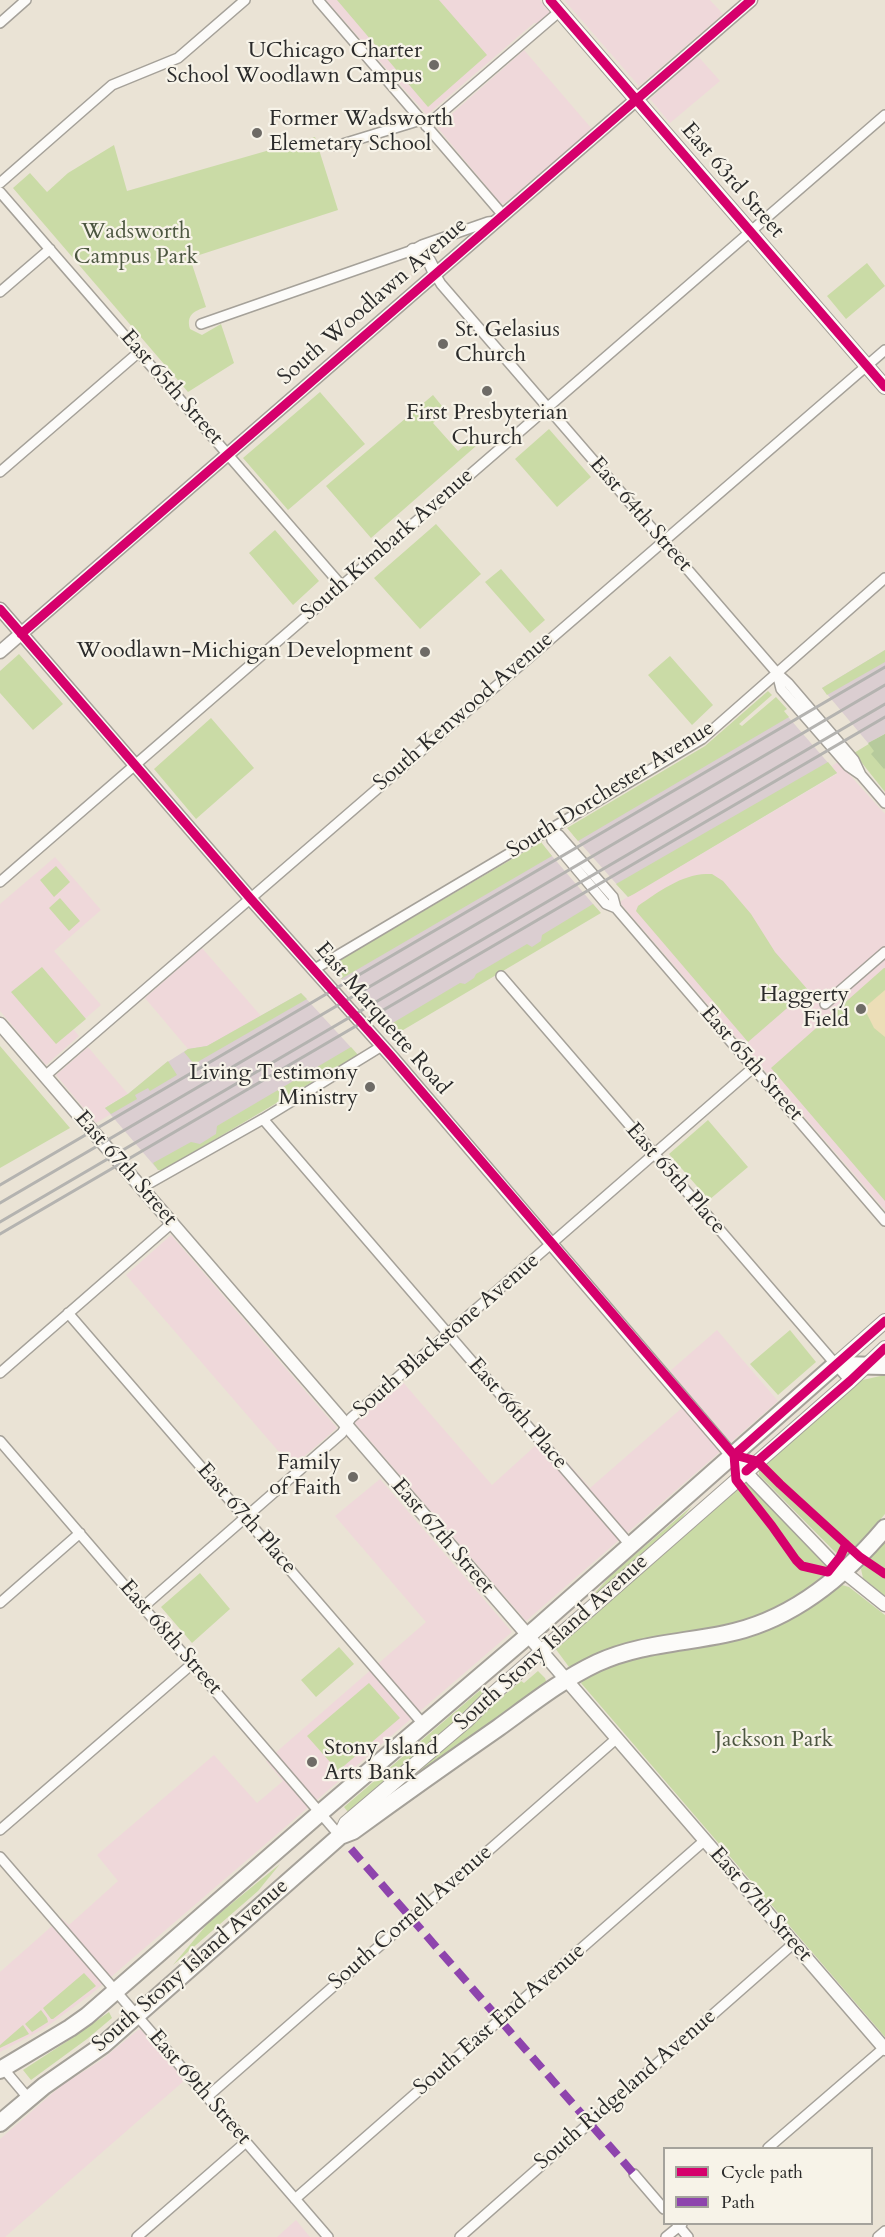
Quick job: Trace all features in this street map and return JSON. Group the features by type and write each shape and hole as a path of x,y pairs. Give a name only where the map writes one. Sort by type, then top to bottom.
{"highway":[{"path":"835,1365 885,1366"},
{"name":"South Stony Island Avenue","path":"1,2068 70,2028 116,1991 631,1546 835,1365"},
{"path":"340,1836 353,1831 566,1681 597,1663 630,1651 727,1634 769,1620 815,1595 844,1573 885,1528"},
{"name":"South Stony Island Avenue","path":"0,2123 57,2076 103,2045 340,1836"}],"main road":[{"name":"East 63rd Street","path":"550,0 885,387"},
{"name":"South Stony Island Avenue","path":"835,1365 885,1321"},
{"name":"South Stony Island Avenue","path":"340,1836 346,1823 466,1720 885,1348"}],"street":[{"path":"0,23 26,0"},
{"path":"0,183 112,85 178,58 245,0"},
{"path":"201,324 499,218 423,123 318,0"},
{"name":"South Woodlawn Avenue","path":"0,652 751,0"},
{"path":"336,146 423,123 560,12"},
{"name":"South Kimbark Avenue","path":"0,882 885,115"},
{"name":"East 65th Street","path":"0,192 341,585"},
{"path":"0,292 50,249"},
{"path":"413,250 423,253 430,259 435,273"},
{"name":"East 64th Street","path":"435,273 441,284 777,674 781,689 848,766 861,775 885,803"},
{"name":"South Kenwood Avenue","path":"45,1076 885,350"},
{"path":"0,472 139,352"},
{"name":"South Dorchester Avenue","path":"312,970 702,739 885,578"},
{"name":"East Marquette Road","path":"0,609 312,970 382,1046 746,1471 844,1573 885,1605"},
{"name":"East 65th Street","path":"549,830 559,835 613,897 616,908 885,1221"},
{"path":"825,1004 885,952"},
{"name":"East 65th Place","path":"501,976 850,1381"},
{"name":"East 67th Street","path":"0,1024 884,2049"},
{"path":"141,1188 263,1119 382,1046"},
{"name":"South Blackstone Avenue","path":"142,1606 342,1433 351,1418 754,1067"},
{"name":"East 66th Place","path":"263,1119 631,1546"},
{"path":"0,1373 172,1223"},
{"name":"East 67th Place","path":"68,1313 424,1725"},
{"name":"East 68th Street","path":"0,1441 340,1836"},
{"path":"0,1603 80,1533"},
{"path":"0,1830 192,1664"},
{"name":"South Cornell Avenue","path":"207,2097 616,1739"},
{"name":"South East End Avenue","path":"295,2199 704,1841"},
{"name":"East 69th Street","path":"0,1857 328,2237"},
{"name":"South Ridgeland Avenue","path":"459,2237 793,1944"},
{"path":"769,2147 884,2049"},
{"path":"1,2068 29,2098"},
{"path":"137,2237 246,2142"},
{"path":"634,2174 663,2208"},
{"path":"666,2237 678,2225"},
{"path":"878,2237 885,2231"}],"shaded area":[{"name":"UChicago Charter School Woodlawn Campus","path":"326,0 540,0 549,14 538,23 534,23 427,115"},
{"path":"564,0 710,0 723,14 639,86"},
{"path":"524,50 592,129 501,204 437,127"},
{"path":"697,55 720,81 670,123 650,99"},
{"path":"885,650 885,734 868,743 822,688"},
{"path":"783,711 837,773 628,897 573,835"},
{"path":"838,762 885,814 885,1210 621,904 621,901 837,774 832,766"},
{"path":"546,849 599,911 392,1034 336,973"},
{"path":"55,857 101,910 54,951 101,1005 73,1029 79,1036 46,1065 0,1011 0,904"},
{"path":"202,948 261,1016 207,1046 188,1049 145,998"},
{"path":"301,993 357,1054 158,1170 105,1108 128,1094 166,1063 188,1049 207,1046"},
{"path":"88,1047 128,1094 105,1107 111,1114 96,1123 56,1075"},
{"path":"171,1235 337,1428 292,1467 126,1275"},
{"path":"717,1330 778,1401 731,1442 670,1371"},
{"path":"401,1380 492,1485 545,1437 590,1488 683,1407 722,1450 526,1621 353,1421"},
{"path":"380,1479 512,1632 90,1995 45,2028 0,2052 0,1972 61,1918 69,1925 118,1881 97,1855 214,1755 257,1803 283,1781 266,1761 426,1622 335,1516"},
{"path":"138,2030 141,2030 185,2080 5,2237 0,2237 0,2139 62,2085 100,2061"},
{"path":"296,2220 310,2237 277,2237"}],"green space":[{"name":"UChicago Charter School Woodlawn Campus","path":"337,0 439,0 487,55 428,107"},
{"name":"Wadsworth Campus Park","path":"315,137 338,210 190,258 206,307 192,314 189,320 190,329 202,335 221,324 234,363 188,392 13,188 30,173 47,192 68,173 114,145 127,191"},
{"path":"867,263 885,286 846,319 827,296"},
{"path":"320,392 365,444 288,510 243,458"},
{"path":"433,395 446,411 433,423 458,451 471,440 476,446 371,538 326,486"},
{"path":"549,429 591,477 557,507 515,459"},
{"path":"436,524 481,574 420,629 374,578"},
{"path":"275,530 319,581 293,605 249,553"},
{"path":"501,569 545,620 530,633 485,582"},
{"path":"885,650 885,662 827,695 822,688"},
{"path":"19,654 63,704 33,730 0,693 0,671"},
{"path":"670,656 713,705 692,725 648,675"},
{"path":"768,691 772,695 739,724 742,726 776,697 787,709 784,711 789,717 578,841 567,828 705,746"},
{"path":"211,718 254,768 196,819 154,769"},
{"path":"885,734 885,792 854,753"},
{"path":"885,734 884,769 871,754 874,751 868,743"},
{"path":"828,762 837,773 634,894 628,897 616,884"},
{"path":"541,842 552,856 341,979 330,966"},
{"path":"56,866 70,882 54,897 40,880"},
{"path":"712,874 723,881 751,914 775,952 808,990 748,1042 636,911 638,906 670,885 688,877"},
{"path":"60,898 80,921 69,931 49,908"},
{"path":"593,904 601,913 393,1036 386,1027 460,983 465,984 476,974 527,944 532,947 541,941 542,935"},
{"path":"42,967 86,1019 56,1044 11,992"},
{"path":"885,968 885,1201 771,1068"},
{"path":"301,993 307,999 194,1064 184,1052 188,1049 207,1046"},
{"path":"0,1046 70,1128 0,1168"},
{"path":"351,1047 358,1055 163,1170 158,1170 153,1163 191,1142 200,1144 216,1134 217,1126"},
{"path":"168,1061 177,1075 150,1091 148,1088 135,1095 137,1099 111,1114 105,1108 128,1094"},
{"path":"708,1120 748,1167 709,1200 669,1154"},
{"path":"790,1330 816,1362 778,1395 750,1364"},
{"path":"885,1375 885,1514 848,1557 840,1557 759,1475 759,1468 858,1381"},
{"path":"745,1481 826,1566 828,1572 826,1576 787,1602 745,1620 715,1628 633,1642 569,1667 555,1648"},
{"path":"692,1506 669,1533 585,1604 611,1575"},
{"path":"885,1539 885,1596 863,1578 861,1569"},
{"path":"200,1573 230,1609 192,1643 161,1607"},
{"name":"Jackson Park","path":"842,1585 849,1587 885,1615 885,2037 581,1683 587,1676 615,1664 813,1605"},
{"path":"339,1647 354,1664 316,1697 301,1680"},
{"path":"538,1671 547,1684 412,1779 409,1775 521,1681 524,1683"},
{"path":"369,1683 400,1718 338,1771 307,1736"},
{"path":"485,1686 487,1689 457,1720 348,1812 344,1807"},
{"path":"280,1864 258,1891 173,1965 209,1922"},
{"path":"84,1973 96,1986 51,2019 43,2008"},
{"path":"41,2010 48,2022 32,2032 25,2024"},
{"path":"109,2012 112,2018 31,2080 23,2070 72,2038"},
{"path":"23,2025 29,2034 0,2048 0,2045"}],"sand":[{"path":"885,990 885,1037 874,1028 864,1008"}],"railway":[{"path":"0,1185 885,667"},
{"path":"0,1203 885,685"},
{"path":"0,1222 885,704"},
{"path":"0,1234 885,717"}],"marked path":[{"path":"351,1849 634,2174"}],"cycle path":[{"path":"550,0 885,387"},
{"path":"21,634 751,0"},
{"path":"0,609 250,898 391,1056 734,1455 885,1321"},
{"path":"746,1471 885,1348"},
{"path":"846,1544 840,1557 828,1572 802,1566 736,1480 734,1455 757,1461 860,1557 885,1574"}],"place":[{"name":"UChicago Charter School Woodlawn Campus","path":"434,65"},
{"name":"Former Wadsworth Elemetary School","path":"257,133"},
{"name":"St. Gelasius Church","path":"443,344"},
{"name":"First Presbyterian Church","path":"487,391"},
{"name":"Woodlawn-Michigan Development","path":"425,652"},
{"name":"Haggerty Field","path":"861,1009"},
{"name":"Living Testimony Ministry","path":"370,1087"},
{"name":"Family of Faith","path":"353,1477"},
{"name":"Stony Island Arts Bank","path":"312,1762"}]}
